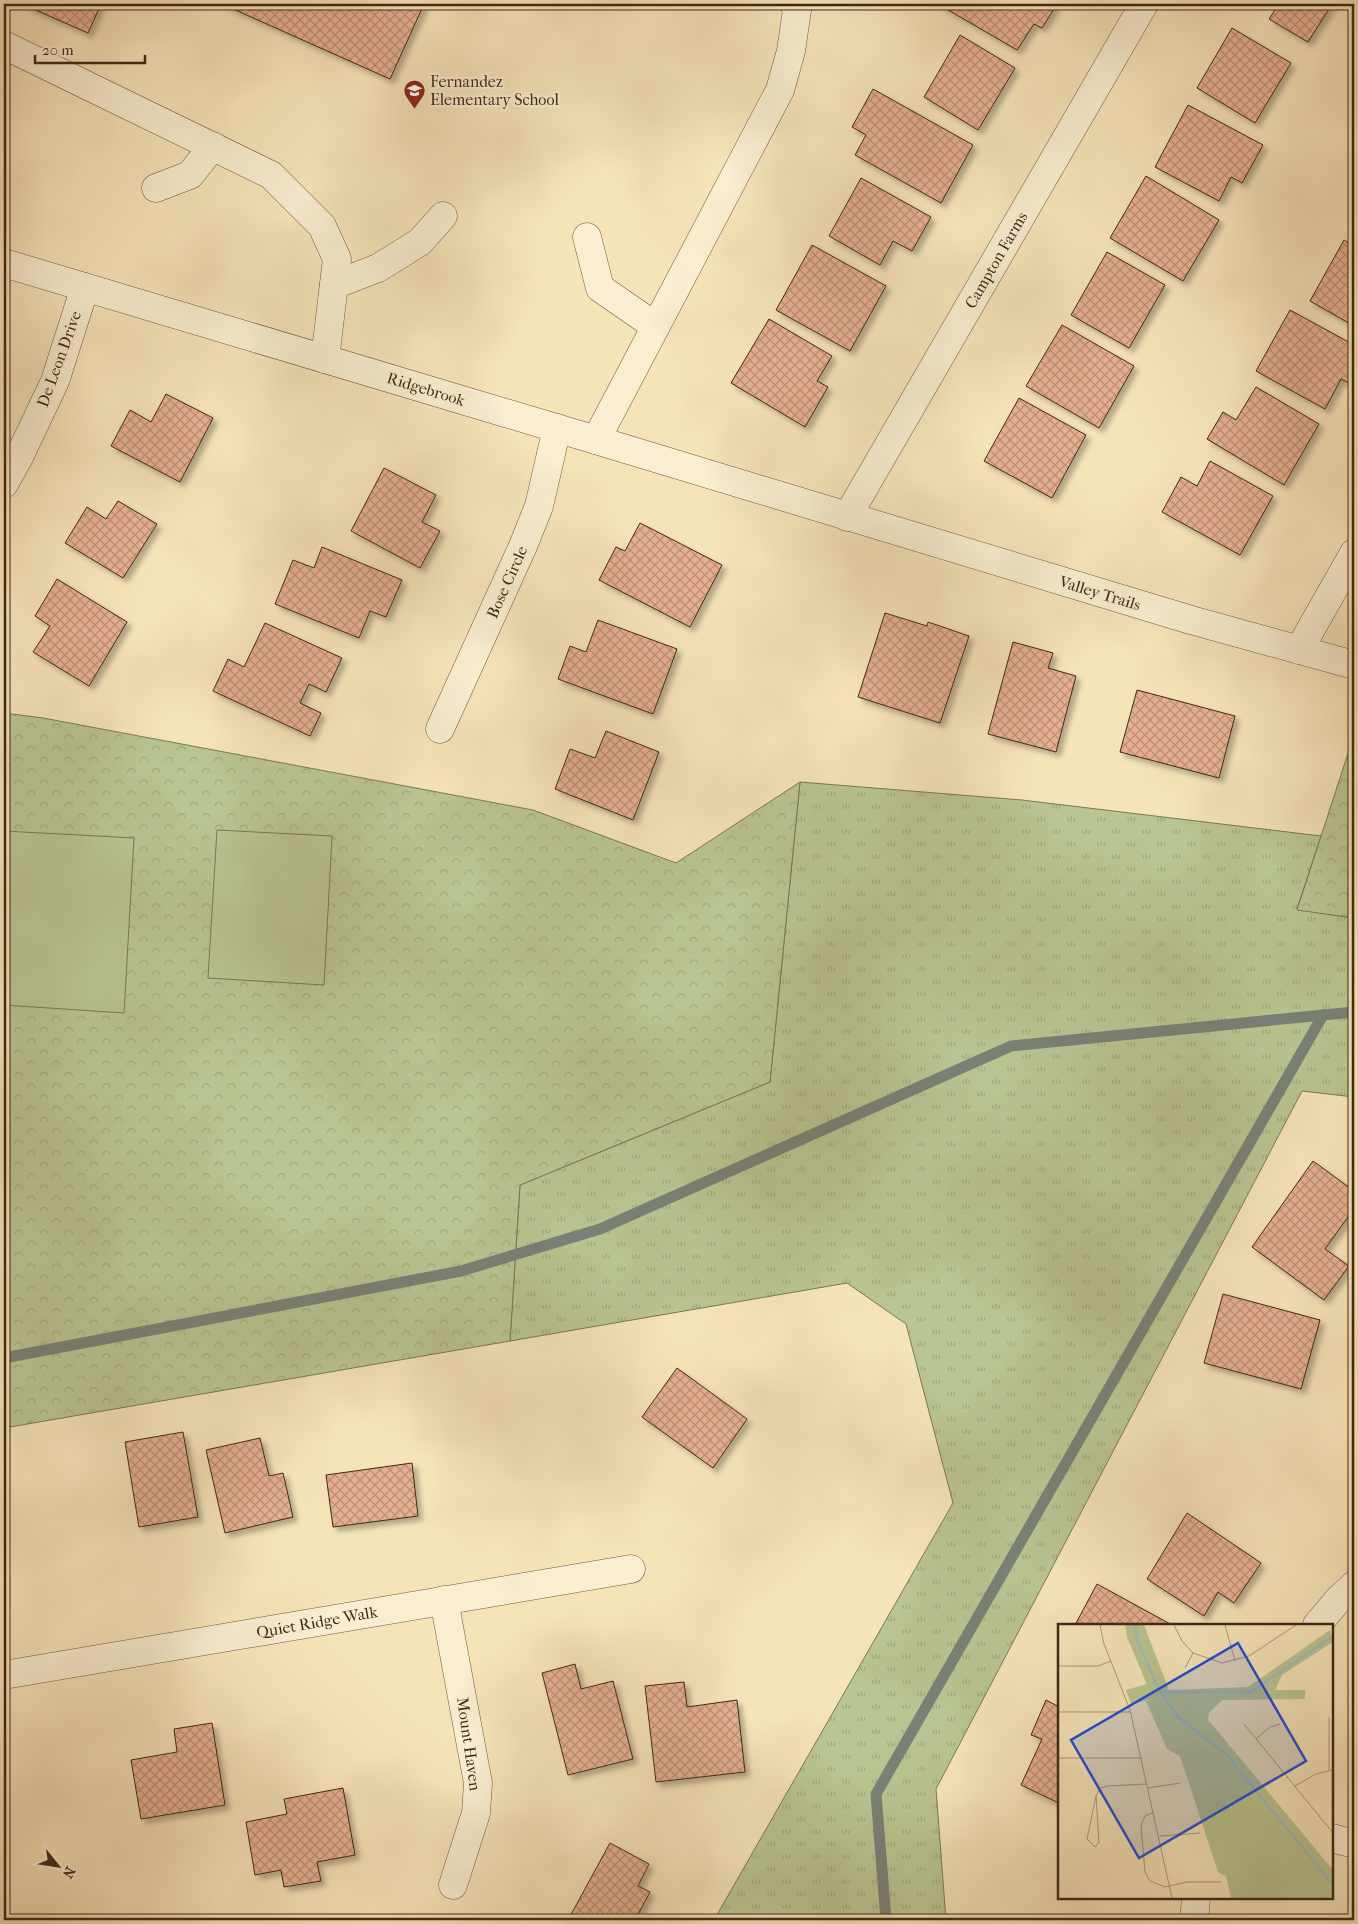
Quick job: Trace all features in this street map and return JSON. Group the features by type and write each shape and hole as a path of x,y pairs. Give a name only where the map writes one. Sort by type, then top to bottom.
{"street":[{"path":"596,440 780,90 791,51 797,10 794,4"},
{"name":"Campton Farms","path":"847,517 1144,4"},
{"path":"4,45 270,175 322,226 337,260 324,358"},
{"path":"156,188 190,175 213,146"},
{"path":"334,285 378,268 420,242 443,216"},
{"path":"587,237 600,288 655,326"},
{"name":"Ridgebrook","path":"4,263 557,428 847,517"},
{"name":"De Leon Drive","path":"4,484 55,381 85,287"},
{"name":"Bose Circle","path":"440,729 533,522 539,506 557,428"},
{"name":"Valley Trails","path":"847,517 1190,620 1354,665"},
{"path":"1298,650 1354,553"},
{"name":"Quiet Ridge Walk","path":"4,1675 631,1569"},
{"path":"1318,1624 1354,1585"},
{"name":"Mount Haven","path":"444,1600 478,1783 476,1813 453,1885"},
{"path":"1333,1838 1354,1844"},
{"path":"1194,1920 1196,1899"}],"green space":[{"path":"4,713 43,718 533,810 676,863 800,782 770,1082 520,1185 510,1341 4,1428"},
{"path":"1354,735 1354,918 1297,910"},
{"path":"800,782 1022,800 1321,836 1297,909 1354,918 1354,1097 1302,1091 936,1789 946,1920 714,1920 953,1503 906,1324 847,1283 510,1341 520,1185 770,1082"},
{"path":"217,830 332,836 324,985 208,978"},
{"path":"4,831 134,838 124,1013 4,1005"}],"building":[{"path":"22,4 101,4 88,33"},
{"path":"222,4 424,4 390,79"},
{"path":"938,4 1057,4 1042,28 1034,24 1017,50"},
{"path":"1279,4 1332,4 1308,42 1269,19"},
{"path":"1232,28 1291,63 1255,123 1197,88"},
{"path":"960,35 1015,68 978,130 924,97"},
{"path":"873,89 973,145 941,203 855,155 866,135 852,127"},
{"path":"1188,105 1263,145 1242,183 1231,177 1219,201 1155,167"},
{"path":"1146,176 1219,220 1183,281 1110,238"},
{"path":"861,178 931,217 912,251 893,241 880,265 829,236"},
{"path":"1344,240 1354,246 1354,326 1310,301"},
{"path":"812,245 886,286 850,351 776,310"},
{"path":"1107,252 1165,285 1129,348 1071,315"},
{"path":"1290,310 1354,345 1354,378 1351,384 1341,379 1325,409 1256,371"},
{"path":"769,319 832,356 817,381 828,387 805,427 731,383"},
{"path":"1062,325 1134,366 1099,428 1026,386"},
{"path":"1256,387 1319,424 1284,485 1207,439 1223,412 1236,420"},
{"path":"166,394 213,418 180,482 111,446 130,410 151,422"},
{"path":"1019,398 1086,435 1052,498 984,461"},
{"path":"1210,461 1273,496 1240,555 1162,512 1181,477 1197,486"},
{"path":"384,468 436,495 422,522 440,531 420,568 351,531"},
{"path":"118,501 157,524 123,578 65,543 87,507 106,519"},
{"path":"640,523 722,565 690,627 599,580 616,547 625,551"},
{"path":"322,547 402,580 386,617 370,611 359,638 275,604 293,560 314,568"},
{"path":"57,579 127,622 89,686 33,652 50,626 35,616"},
{"path":"885,613 927,626 928,622 969,636 940,723 858,697"},
{"path":"598,620 677,649 653,714 558,679 570,646 586,652"},
{"path":"265,623 342,658 326,692 309,684 300,703 321,713 310,736 213,691 228,659 244,667"},
{"path":"1013,642 1053,653 1048,668 1076,676 1056,752 988,734"},
{"path":"1137,690 1235,716 1219,778 1120,752"},
{"path":"606,731 659,752 633,820 555,789 570,749 595,758"},
{"path":"1313,1161 1354,1191 1354,1222 1348,1217 1325,1249 1349,1266 1324,1300 1252,1247"},
{"path":"1223,1294 1320,1320 1301,1389 1204,1363"},
{"path":"677,1368 747,1419 713,1468 642,1417"},
{"path":"183,1432 198,1517 139,1527 125,1442"},
{"path":"260,1438 269,1476 283,1473 293,1517 225,1533 206,1450"},
{"path":"412,1463 418,1516 333,1527 326,1475"},
{"path":"1187,1513 1261,1563 1234,1603 1218,1592 1204,1616 1147,1579"},
{"path":"1097,1584 1170,1624 1076,1624"},
{"path":"575,1664 581,1689 613,1681 633,1759 568,1775 542,1673"},
{"path":"684,1682 687,1707 737,1700 745,1772 656,1782 645,1686"},
{"path":"1046,1700 1058,1706 1058,1803 1021,1785 1042,1739 1031,1735"},
{"path":"212,1723 225,1805 141,1819 131,1760 177,1752 174,1729"},
{"path":"343,1788 355,1855 317,1862 321,1881 284,1887 281,1870 255,1875 246,1822 287,1814 284,1799"},
{"path":"610,1843 649,1864 638,1886 650,1892 635,1920 568,1920"}],"waterway":[{"path":"4,1358 461,1271 600,1229 1011,1046 1354,1012"},
{"path":"886,1920 876,1794 1323,1015"}],"place":[{"name":"Fernandez Elementary School","path":"414,109"}]}
